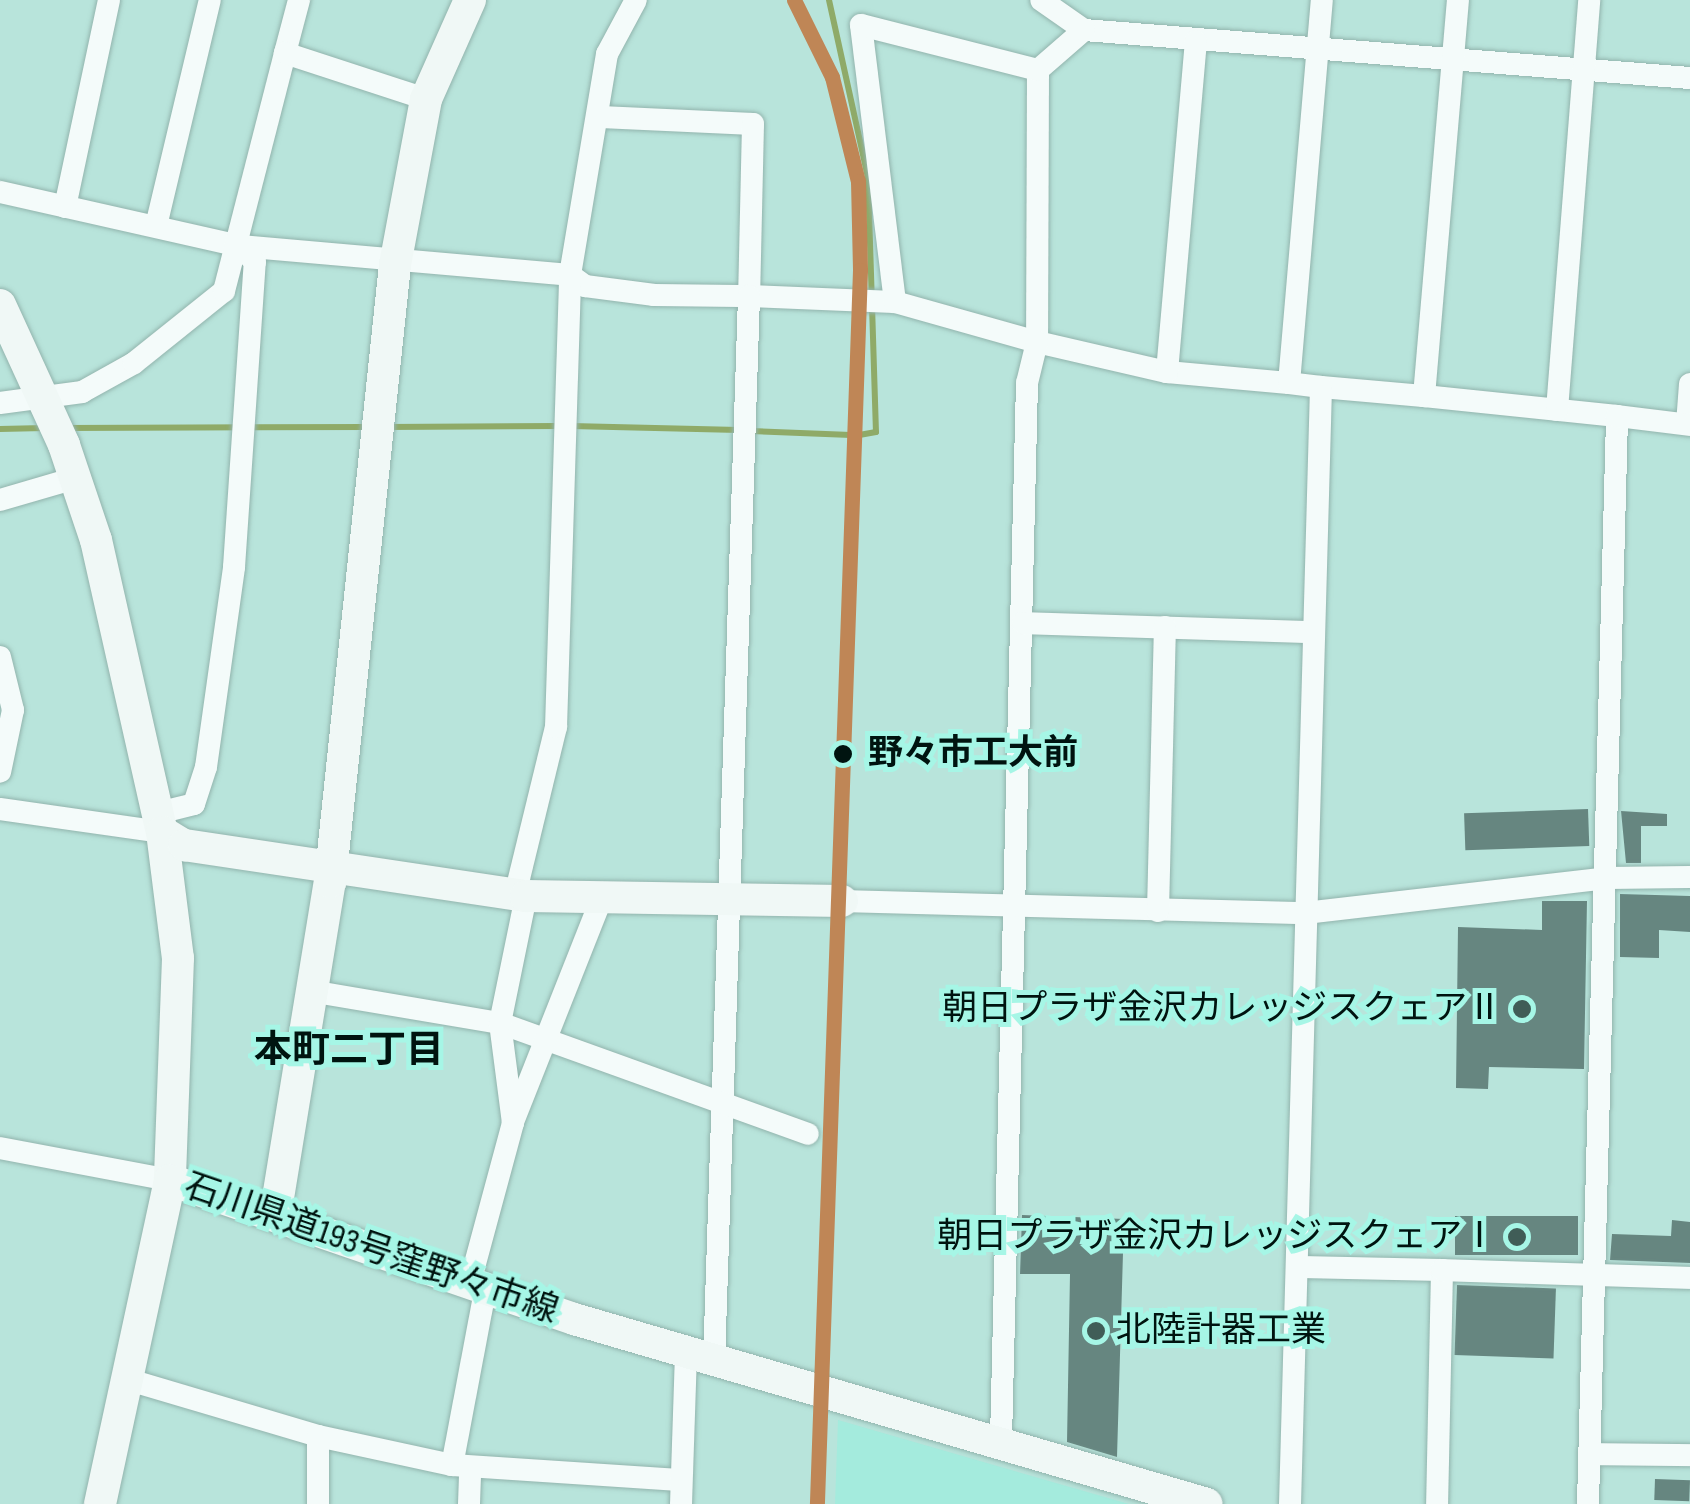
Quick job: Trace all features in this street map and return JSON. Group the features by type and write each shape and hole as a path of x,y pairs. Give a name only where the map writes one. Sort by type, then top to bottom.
{"street":[{"path":"65,206 108,0"},
{"path":"0,403 52,418 82,392 134,362 224,290 240,246 299,0"},
{"path":"276,1210 316,992 394,265 426,98 470,0"},
{"path":"513,1123 500,1023 521,894 556,726 570,276 600,117 606,54 636,0"},
{"path":"862,0 881,301"},
{"path":"1042,0 1084,30 1690,78"},
{"path":"1289,383 1322,0"},
{"path":"1424,396 1458,0"},
{"path":"1557,410 1590,0"},
{"path":"156,226 204,1"},
{"path":"861,25 1038,70"},
{"path":"1001,1444 1027,383 1038,342 1038,70 1084,30"},
{"path":"1168,372 1196,41"},
{"path":"286,53 426,98"},
{"path":"600,117 753,124 728,1109 700,1357 680,1480 682,1504"},
{"path":"0,192 240,246 394,265 570,276 586,286 654,295 881,301 1168,372 1688,425 1690,384"},
{"path":"0,809 160,822 194,804 206,767 244,426 255,262 240,246"},
{"name":"石川県道193号窪野々市線","path":"0,305 75,478 160,822 178,958 170,1180 276,1210 477,1288 1207,1504"},
{"path":"1290,1504 1300,1267 1311,632 1321,387"},
{"path":"1588,1504 1617,416"},
{"path":"0,500 75,478"},
{"path":"1023,623 1311,632"},
{"path":"1158,910 1165,627"},
{"path":"0,657 14,710 0,772"},
{"path":"160,822 184,845 600,902 842,901 1013,909 1305,913 1607,878 1690,877"},
{"path":"469,1504 461,1466 477,1288 513,1123 549,1040 600,902"},
{"path":"316,992 500,1023 728,1109 808,1134"},
{"path":"0,1148 170,1180 100,1504"},
{"path":"1300,1267 1690,1278"},
{"path":"1438,1504 1442,1270"},
{"path":"126,1378 318,1436 461,1466 680,1480"},
{"path":"318,1436 318,1504"},
{"path":"1590,1454 1690,1454"}],"shaded area":[{"path":"838,1420 1129,1504 835,1504"}],"building":[{"path":"1588,809 1589,846 1465,850 1464,813"},
{"path":"1621,811 1667,814 1667,826 1641,826 1641,863 1626,863"},
{"path":"1620,894 1690,896 1690,932 1659,930 1659,958 1620,957"},
{"path":"1542,901 1587,901 1584,1069 1489,1067 1488,1089 1456,1088 1458,927 1542,930"},
{"name":"北陸計器工業","path":"1022,1215 1124,1219 1117,1457 1067,1442 1070,1274 1020,1274"},
{"name":"朝日プラザ金沢カレッジスクェアⅠ","path":"1455,1216 1578,1216 1578,1255 1455,1255"},
{"path":"1672,1220 1690,1222 1690,1263 1610,1260 1612,1234 1671,1236"},
{"path":"1457,1285 1556,1288 1553,1358 1455,1355"},
{"path":"1655,1479 1690,1480 1689,1501 1654,1500"}],"waterway":[{"path":"829,0 868,178 876,432 859,435"},
{"path":"386,427 559,426"},
{"path":"571,426 739,430"},
{"path":"66,428 369,427"},
{"path":"0,429 44,428"},
{"path":"751,431 851,435"}],"transit line":[{"path":"794,0 832,77 858,181 860,270 817,1504"}],"place":[{"name":"野々市工大前","path":"843,754"},
{"name":"朝日プラザ金沢カレッジスクェアⅡ","path":"1522,1009"},
{"name":"朝日プラザ金沢カレッジスクェアⅠ","path":"1517,1237"},
{"name":"北陸計器工業","path":"1096,1331"}],"district":[{"name":"本町二丁目","path":"349,1051"}]}
